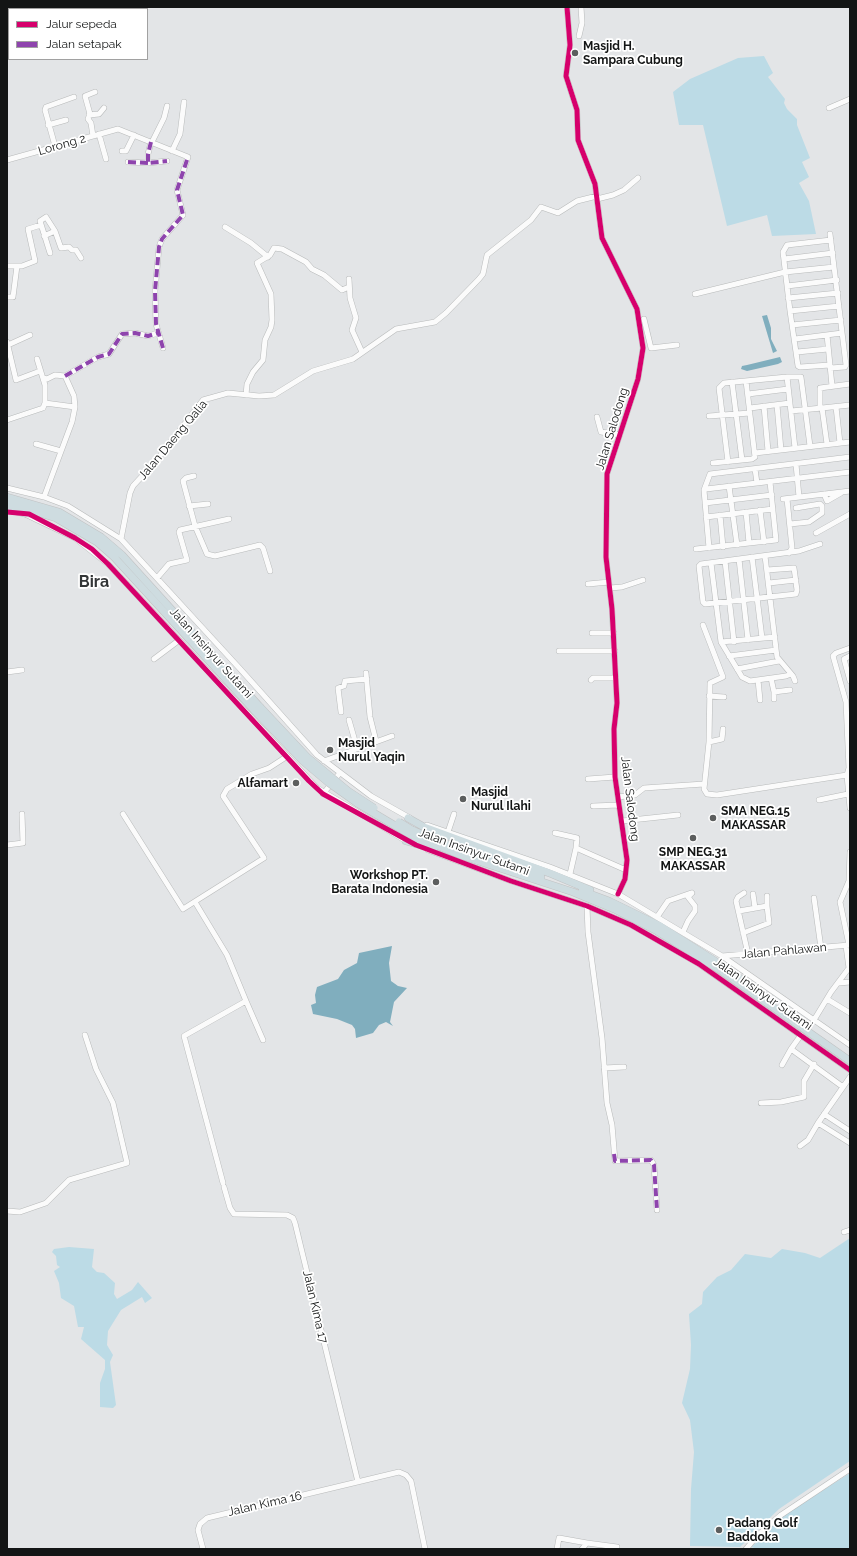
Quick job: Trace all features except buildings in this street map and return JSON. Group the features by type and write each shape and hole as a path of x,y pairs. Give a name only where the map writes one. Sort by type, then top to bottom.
{"highway":[{"name":"Jalan Insinyur Sutami","path":"7,497 58,512 101,537 122,556 257,709"},
{"name":"Jalan Insinyur Sutami","path":"7,503 56,518 97,542 123,567 257,709 307,757 330,778 409,835 488,865 573,892 614,909 657,931 720,970 850,1061"},
{"path":"7,509 29,514"},
{"path":"408,818 424,827 578,884 609,901"},
{"name":"Jalan Insinyur Sutami","path":"409,835 456,848 609,901 660,926 702,952 850,1056"}],"street":[{"name":"Jalan Salodong","path":"568,7 570,45 566,76 577,110 578,140 595,184 602,238 637,309 643,336 643,348 638,379 607,474 606,557 614,633 617,703 614,729 615,777 626,848 625,879 618,894"},
{"path":"579,36 582,23 581,7"},
{"path":"93,136 91,123 88,119 89,115 85,96 95,92"},
{"path":"55,146 48,125 45,109 74,97"},
{"path":"829,108 850,99"},
{"path":"172,151 180,134 184,102"},
{"path":"148,163 148,154 152,142 164,118 167,106"},
{"path":"89,115 99,114 104,108"},
{"path":"48,125 66,120"},
{"name":"Lorong 2","path":"7,160 118,129 134,135"},
{"path":"99,134 106,159"},
{"path":"122,151 126,151 134,135 188,157 177,190 183,215 162,238 159,247 155,291 158,333 163,348"},
{"path":"128,162 148,163 167,161"},
{"path":"597,197 613,195 624,190 638,178"},
{"name":"Jalan Daeng Qalia","path":"121,540 130,494 134,486 156,461 200,404 208,397 228,393 266,396 279,393 312,371 353,359 396,329 435,322 483,274 488,255 528,223 541,207 558,213 577,201 597,197"},
{"path":"50,253 40,220 47,217 55,232 60,248 76,250 81,258"},
{"path":"7,266 29,265 35,261 28,229 41,225"},
{"path":"225,227 251,243 268,257"},
{"path":"44,236 55,232"},
{"path":"830,234 831,240 833,253 834,267 837,280 846,365 844,367 800,367 788,298 784,248 787,245 831,240"},
{"path":"246,395 247,384 253,372 263,360 265,340 271,327 271,294 257,263 268,257 274,248 285,250 306,262 312,269 324,275 342,290 349,287"},
{"path":"784,259 833,253"},
{"path":"7,297 13,297 17,266"},
{"path":"695,294 785,272 834,267"},
{"path":"348,279 350,298 356,318 352,330 362,352"},
{"path":"787,286 837,280"},
{"path":"788,298 838,294"},
{"path":"790,311 839,306"},
{"path":"644,319 651,348 677,345"},
{"path":"792,325 841,320"},
{"path":"44,378 47,379 55,375 65,376 98,357 109,354 122,334 135,333 148,336 158,333"},
{"path":"795,338 842,333"},
{"path":"30,335 7,344 16,380 40,371"},
{"path":"827,335 832,386"},
{"path":"797,352 828,349"},
{"path":"7,420 43,408 45,403 44,378 40,371 37,359"},
{"path":"44,497 72,422 75,407 74,396 65,376"},
{"path":"787,377 795,448"},
{"path":"728,462 719,387 724,383 787,377 801,378 810,446"},
{"path":"713,463 754,459 755,453 746,381"},
{"path":"732,382 742,460"},
{"path":"827,444 819,389 850,384"},
{"path":"748,394 788,389"},
{"path":"45,403 75,407"},
{"path":"709,416 736,414 764,406 790,403"},
{"path":"777,405 781,450"},
{"path":"791,411 850,405"},
{"path":"764,406 768,451"},
{"path":"836,407 840,443"},
{"path":"597,417 601,432 620,435"},
{"path":"755,453 850,442"},
{"path":"36,444 61,451"},
{"path":"709,548 704,490 706,489 709,475 712,473 850,457"},
{"path":"796,464 799,497"},
{"path":"755,469 757,483"},
{"path":"706,489 850,472"},
{"path":"194,476 183,480 195,526 209,556 215,556 260,545 263,548 270,571"},
{"path":"696,549 764,542 777,539 770,482"},
{"path":"729,486 737,545"},
{"path":"7,488 44,497 68,506 121,540 242,671 312,751 339,774 371,796 408,818 570,874 618,894 722,956 850,1045"},
{"path":"789,553 792,548 790,524 785,499 850,491"},
{"path":"705,503 772,495"},
{"path":"189,506 208,504"},
{"path":"790,524 809,522 822,513 822,506 820,504 796,508"},
{"path":"706,516 773,509"},
{"path":"760,510 764,542"},
{"path":"7,512 29,514 75,538 92,549 108,564 286,757 323,794 511,881 587,906 631,925 699,964 850,1070"},
{"path":"746,512 749,543"},
{"path":"816,533 850,514"},
{"path":"720,515 723,547"},
{"path":"157,578 169,564 187,560 178,531 229,519"},
{"path":"767,570 792,567 795,569 796,594 705,604 702,600 699,565 789,553 820,544"},
{"path":"765,556 776,650 780,661 795,681"},
{"path":"752,557 762,638"},
{"path":"739,559 748,640"},
{"path":"725,561 734,642"},
{"path":"711,563 721,642 742,677 750,681 759,692"},
{"path":"610,588 622,587 643,580"},
{"path":"768,583 796,580"},
{"path":"588,584 609,582"},
{"path":"703,625 722,676 720,679 710,682 708,742 704,784 705,792 712,796 847,775"},
{"path":"592,632 614,633"},
{"path":"721,642 734,642 774,637"},
{"path":"154,659 178,641"},
{"path":"850,648 836,653 833,656 846,702 847,775 850,808"},
{"path":"730,656 776,650"},
{"path":"559,651 615,651"},
{"path":"850,656 844,659 850,681"},
{"path":"737,669 780,661"},
{"path":"7,672 22,670"},
{"path":"366,673 370,717 376,741"},
{"path":"750,681 786,676 790,674"},
{"path":"591,680 593,678 616,678"},
{"path":"771,678 775,692 774,699"},
{"path":"341,712 338,688 344,686 345,681 367,679"},
{"path":"758,680 760,700"},
{"path":"775,692 790,690"},
{"path":"709,696 724,697"},
{"path":"349,720 357,748"},
{"path":"708,742 722,739 723,729"},
{"path":"324,762 357,748 392,736"},
{"path":"123,814 183,909 264,858 223,796 227,789 252,774 270,768 286,757"},
{"path":"323,794 339,774"},
{"path":"588,779 615,777"},
{"path":"618,797 635,795 644,788 704,784"},
{"path":"819,800 848,794"},
{"path":"594,806 619,805"},
{"path":"7,845 23,843 22,814"},
{"path":"448,832 454,814"},
{"path":"622,821 678,816"},
{"path":"554,833 577,838 570,874"},
{"path":"576,848 626,870"},
{"path":"814,1020 827,998 850,968 848,946 840,902 849,881 850,852"},
{"path":"657,917 668,901 692,893 688,896 695,906 695,911 683,932"},
{"path":"744,893 736,899 748,954"},
{"path":"753,894 755,908"},
{"path":"743,933 769,923 767,896"},
{"path":"814,898 821,948"},
{"path":"195,902 227,955 262,1040"},
{"path":"587,906 607,1103 612,1125 615,1161 651,1160 654,1165 657,1210"},
{"path":"739,911 767,906"},
{"name":"Jalan Pahlawan","path":"722,956 848,946"},
{"path":"839,983 850,982"},
{"path":"827,998 850,1013"},
{"name":"Jalan Kima 17","path":"246,1001 184,1036 230,1208 234,1214 287,1215 293,1218 295,1223 358,1482"},
{"path":"7,1211 20,1212 46,1203 69,1180 127,1163 113,1104 96,1069 85,1035"},
{"path":"782,1065 801,1035"},
{"path":"791,1050 814,1064 843,1087"},
{"path":"762,1103 781,1102 804,1097 804,1081 814,1064"},
{"path":"604,1068 624,1067"},
{"path":"800,1146 808,1140 850,1077"},
{"path":"824,1114 850,1131"},
{"path":"818,1123 850,1143"},
{"path":"746,1549 757,1536 782,1515 850,1469"},
{"path":"358,1482 400,1472 406,1475 411,1481 426,1549"},
{"name":"Jalan Kima 16","path":"203,1549 198,1530 200,1524 207,1518 358,1482"},
{"path":"557,1549 559,1538 613,1548"},
{"path":"582,1549 587,1543"}],"shaded area":[{"path":"764,56 773,73 768,77 785,99 784,103 787,109 797,119 797,125 810,158 802,162 809,177 799,183 809,201 816,234 772,236 767,215 727,226 703,125 679,125 673,92 690,79 738,58"},
{"path":"767,315 771,328 771,339 777,351 773,353 762,316"},
{"path":"780,357 782,362 778,364 747,371 741,369 742,366"},
{"path":"392,946 389,963 391,981 398,986 407,988 394,1002 390,1022 393,1026 386,1022 379,1025 373,1033 356,1038 355,1029 352,1025 337,1019 313,1014 311,1005 316,1003 315,995 317,987 338,979 344,970 357,963 359,953"},
{"path":"850,1238 850,1461 779,1509 740,1547 690,1546 691,1489 694,1452 690,1420 682,1403 690,1369 691,1345 689,1314 702,1304 703,1292 717,1277 731,1270 745,1254 771,1258 782,1249 805,1253 820,1258"},
{"path":"69,1247 94,1249 92,1267 97,1272 104,1273 115,1283 114,1294 117,1299 132,1290 138,1282 152,1298 145,1303 142,1297 121,1310 108,1331 107,1345 113,1355 110,1362 116,1405 113,1408 100,1407 100,1383 105,1369 105,1360 81,1339 84,1327 78,1327 74,1306 61,1298 59,1283 54,1271 60,1267 57,1265 56,1256 52,1252 54,1249"},
{"path":"850,1473 850,1549 758,1549 751,1547 771,1530 769,1526 773,1522"}],"marked path":[{"path":"151,142 148,154 148,163 167,161"},
{"path":"163,348 156,324 155,291 159,247 162,239 183,215 177,190 188,157"},
{"path":"128,162 148,163"},
{"path":"65,376 98,357 109,354 122,334 135,333 148,336 158,333"},
{"path":"614,1154 615,1161 651,1160 654,1165 657,1210"}],"cycle path":[{"path":"567,7 570,45 566,76 577,110 578,140 595,184 602,238 637,309 643,348 638,379 607,474 606,557 612,609 617,703 614,729 615,777 627,860 625,879 618,894"},
{"path":"7,512 29,514 75,538 92,549 108,564 309,781 323,794 416,845 511,881 587,906 631,925 699,964 850,1070"}],"place":[{"name":"Masjid H. Sampara Cubung","path":"575,53"},
{"name":"Masjid Nurul Yaqin","path":"330,750"},
{"name":"Alfamart","path":"296,783"},
{"name":"Masjid Nurul Ilahi","path":"463,799"},
{"name":"SMA NEG.15 MAKASSAR","path":"713,818"},
{"name":"SMP NEG.31 MAKASSAR","path":"693,838"},
{"name":"Workshop PT. Barata Indonesia","path":"436,882"},
{"name":"Padang Golf Baddoka","path":"719,1530"}],"district":[{"name":"Bira","path":"94,582"}]}
